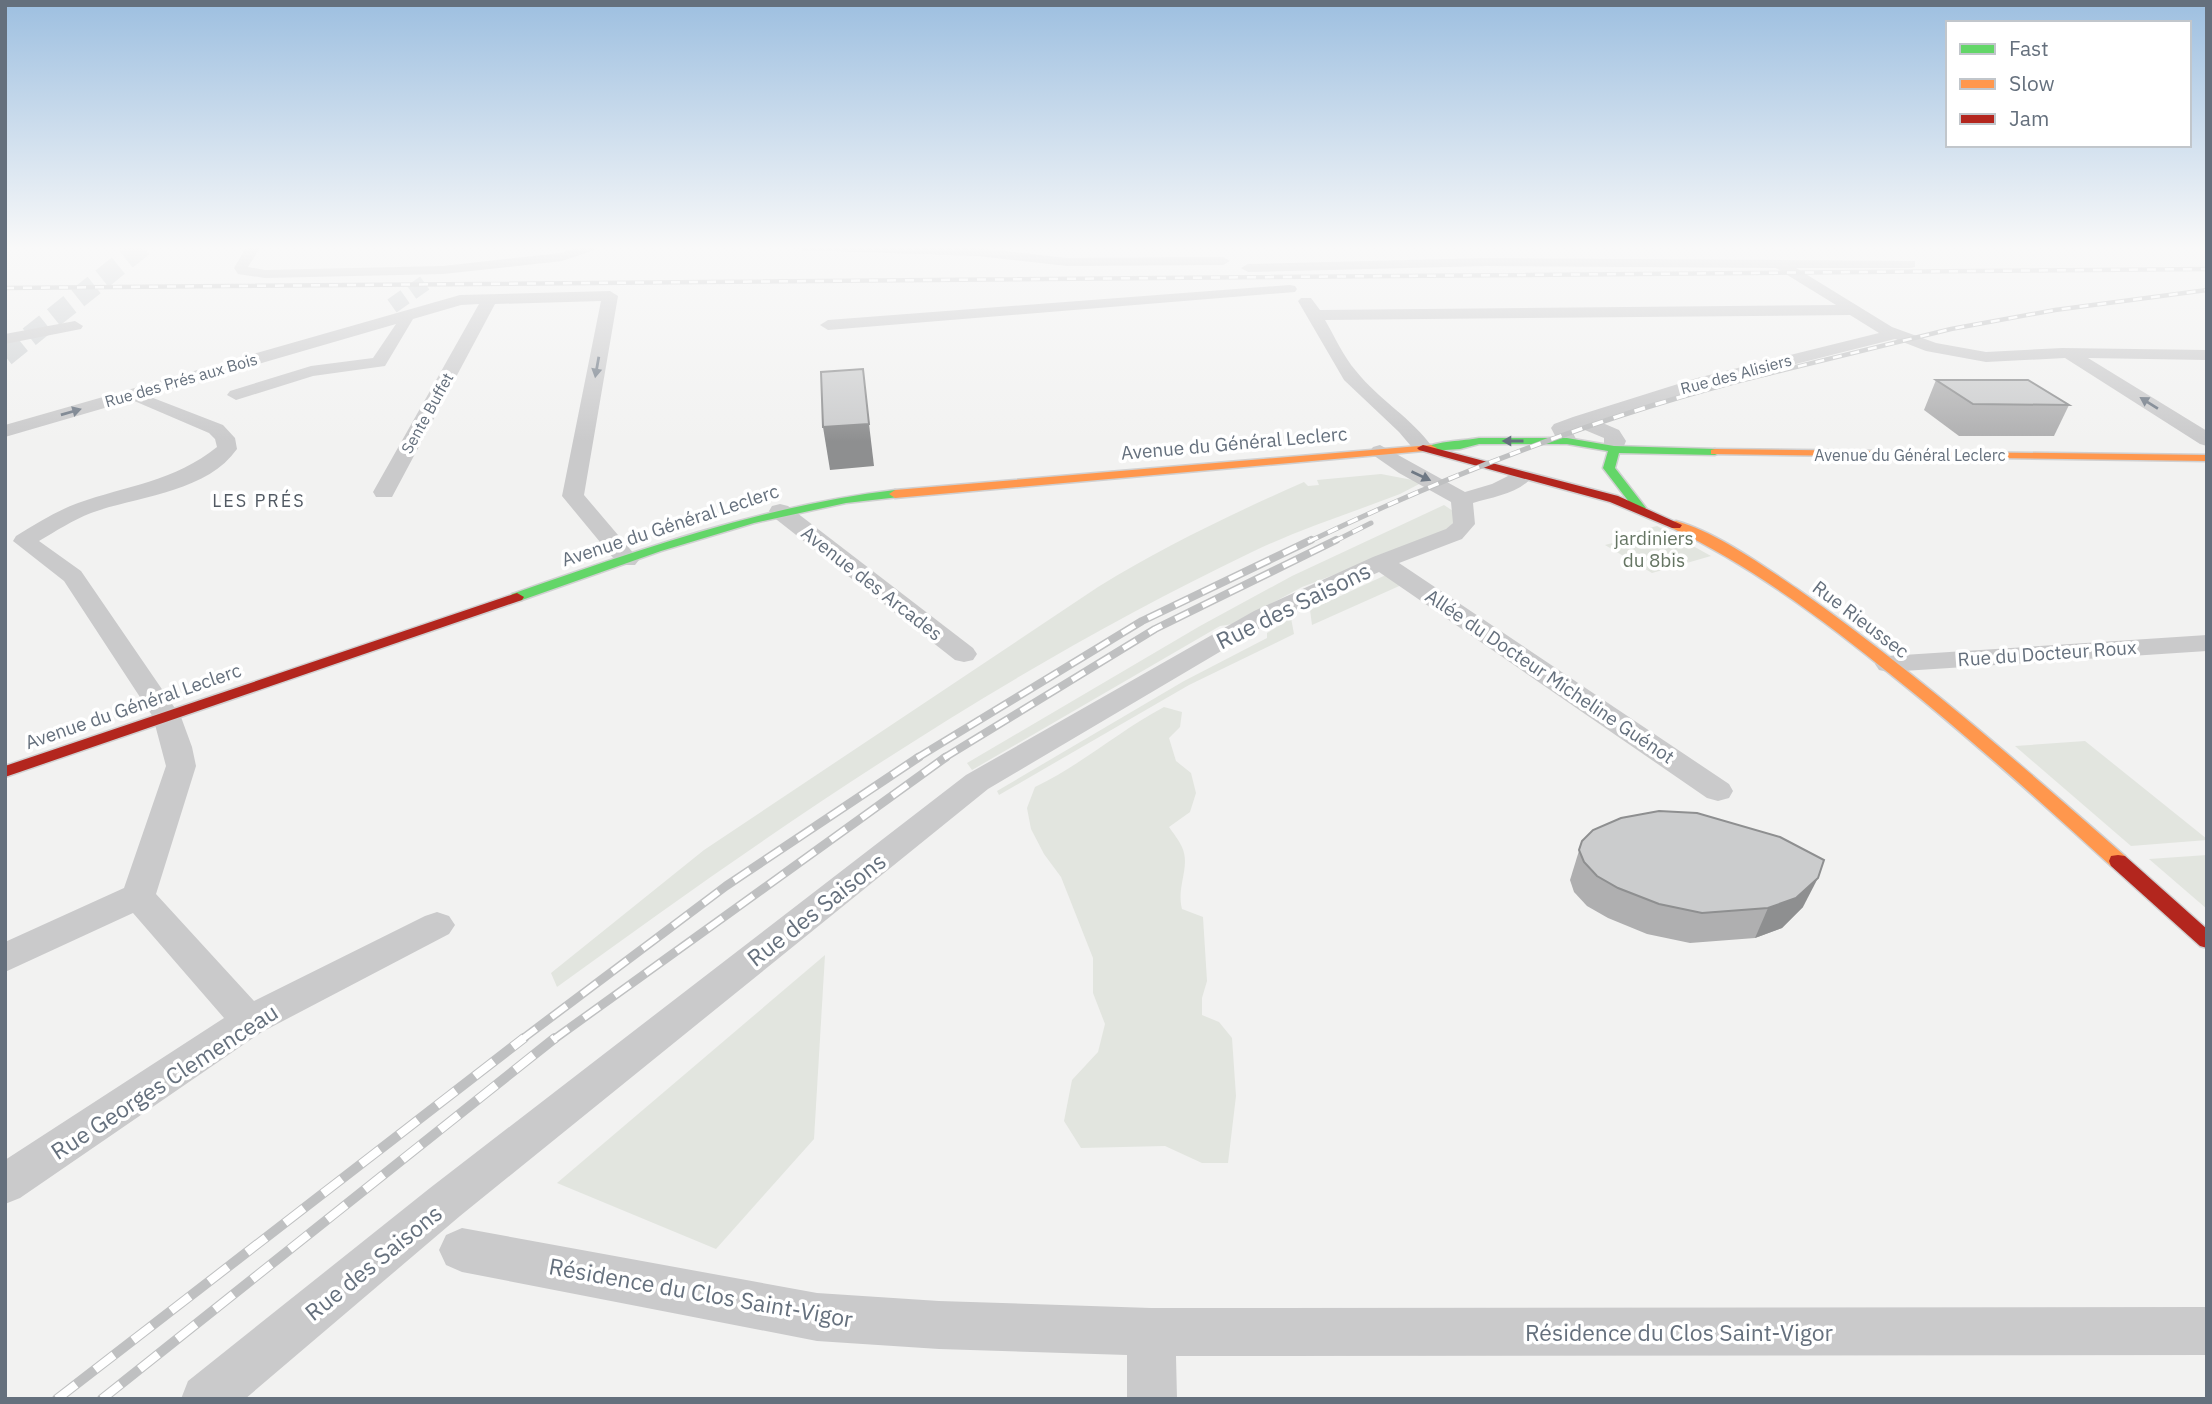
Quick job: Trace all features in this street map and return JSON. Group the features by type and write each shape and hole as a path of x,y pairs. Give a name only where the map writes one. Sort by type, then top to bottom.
{"main road":[{"name":"Avenue du Général Leclerc","path":"5,772 694,536 780,511 870,496 1460,446 1479,441 1567,441 1614,449 1813,454 2202,458"},
{"name":"Avenue du Général Leclerc","path":"1460,446 1488,454 1591,454 1614,449"},
{"name":"Rue Rieussec","path":"1423,448 1581,489 1640,508 1727,551 1773,579 1888,664 2012,766 2207,941"},
{"path":"1614,449 1609,468 1640,508"}],"street":[{"name":"Rue des Prés aux Bois","path":"5,431 416,312"},
{"name":"Sente Buffet","path":"384,492 482,312"},
{"name":"Rue des Prés aux Bois","path":"607,312 573,496 627,559"},
{"path":"828,325 1001,312"},
{"path":"1313,312 1335,356 1352,378 1413,433 1423,448"},
{"path":"1315,316 1716,312"},
{"path":"1857,312 1894,334 1932,346 1986,357 2068,353 2207,355"},
{"path":"236,395 311,370 379,362 406,320 403,315"},
{"path":"5,339 75,326"},
{"name":"Rue des Alisiers","path":"1580,421 1738,372 1894,334"},
{"path":"2068,353 2207,440"},
{"path":"5,958 138,896 181,766 167,717 73,576 24,541 59,519 87,507 168,486 193,475 228,449 225,438 216,429 140,399"},
{"path":"1567,441 1561,428 1580,421 1612,435 1616,441 1614,449"},
{"path":"1380,452 1462,499 1500,489 1523,476"},
{"name":"Rue des Saisons","path":"206,1399 445,1202 977,782 1263,616 1381,562 1454,534 1464,524 1462,499"},
{"name":"Avenue des Arcades","path":"780,511 964,654"},
{"name":"Allée du Docteur Micheline Guénot","path":"1381,562 1718,791"},
{"name":"Rue du Docteur Roux","path":"1888,664 2207,643"},
{"path":"138,896 249,1021"},
{"name":"Rue Georges Clemenceau","path":"5,1184 249,1021 438,925"},
{"name":"Résidence du Clos Saint-Vigor","path":"462,1250 817,1317 939,1325 1151,1332 2207,1331"},
{"path":"1151,1332 1152,1399"}],"green space":[{"path":"1381,474 1423,482 1400,494 1252,552 1070,647 895,753 724,868 557,987 551,973 704,850 1098,587 1199,531 1304,482 1308,486 1319,485 1317,480"},
{"path":"1444,505 1453,511 1453,523 1441,534 1302,587 1233,624 1220,626 972,770 967,763 1200,626 1292,576"},
{"name":"jardiniers du 8bis","path":"1657,526 1711,556 1652,573 1605,545 1620,541 1617,536"},
{"path":"1388,574 1406,583 1312,625 1310,610"},
{"path":"1291,618 1294,634 1189,685 999,795 997,791 1184,681 1267,638 1267,633"},
{"path":"1164,707 1182,712 1180,727 1169,738 1176,761 1191,773 1196,793 1190,812 1169,827 1181,844 1184,854 1182,909 1203,917 1207,981 1202,998 1202,1015 1219,1022 1232,1038 1236,1096 1228,1163 1202,1163 1165,1146 1081,1148 1064,1121 1072,1080 1098,1052 1105,1024 1093,993 1093,958 1061,877 1044,854 1031,829 1027,808 1035,787"},
{"path":"2085,741 2207,840 2131,846 2015,746"},
{"path":"2207,855 2207,909 2149,859"},
{"path":"825,955 814,1139 716,1249 557,1183"}],"building":[{"path":"863,369 869,424 823,427 821,372"},
{"path":"1936,380 2028,380 2069,405 1973,404"},
{"path":"1659,811 1697,813 1780,837 1824,860 1818,878 1796,898 1768,908 1702,913 1659,904 1618,888 1597,876 1584,862 1579,850 1582,841 1593,830 1621,818"}],"tunnel":[{"path":"5,356 61,312"}],"railway":[{"path":"1763,375 1951,329 2047,312"},
{"path":"1308,542 1420,491 1534,446 1651,406 1770,373"},
{"path":"1333,542 1371,523"},
{"path":"917,758 1142,621 1311,540"},
{"path":"944,758 1155,629 1336,540"},
{"path":"521,1040 726,886 919,757"},
{"path":"553,1040 946,757"},
{"path":"57,1399 524,1038"},
{"path":"102,1399 555,1038"}],"traffic: fast":[{"path":"1431,448 1460,446 1479,441 1567,441 1614,449 1715,452"},
{"path":"1614,449 1609,468 1640,508"},
{"path":"517,597 656,548 750,520 846,500 895,494"}],"traffic: slow":[{"path":"895,494 1431,448"},
{"path":"1715,452 2207,458"},
{"path":"1676,525 1756,568 1832,621 1971,733 2118,861"}],"traffic: jam":[{"path":"1423,448 1614,499 1676,525"},
{"path":"5,772 517,597"},
{"path":"2118,861 2207,941"}],"district":[{"name":"LES PRÉS","path":"259,500"}]}
